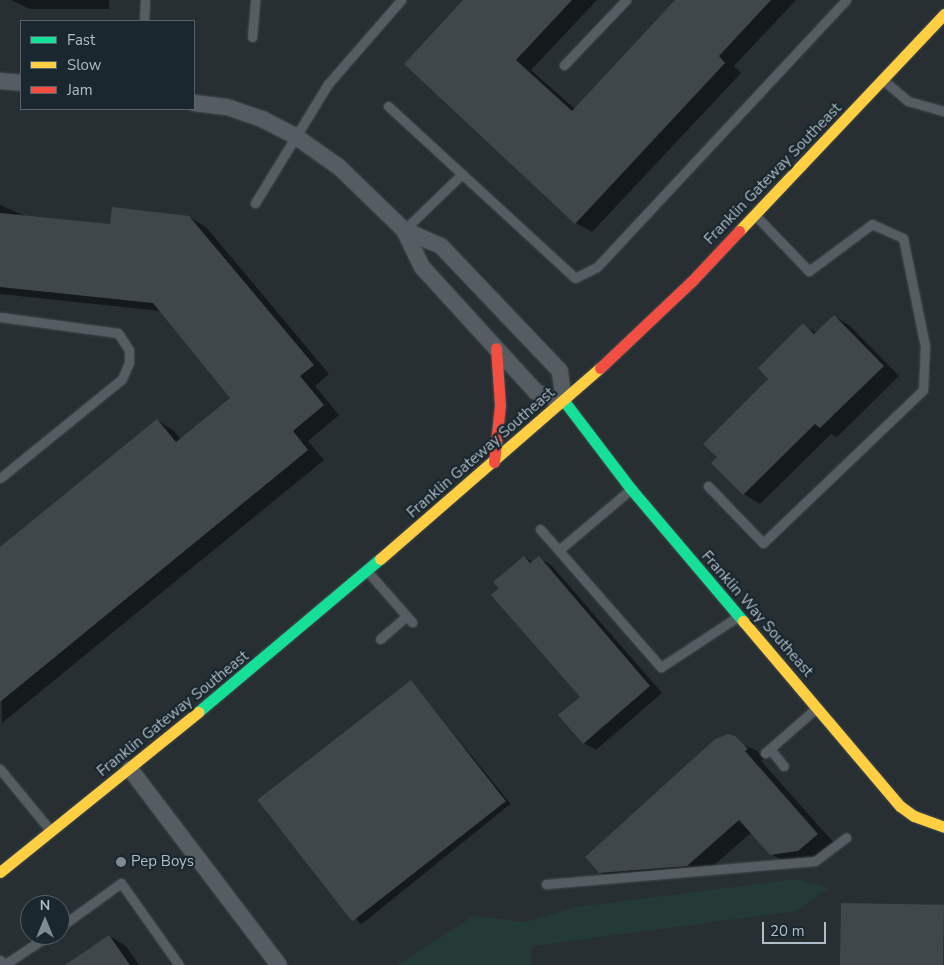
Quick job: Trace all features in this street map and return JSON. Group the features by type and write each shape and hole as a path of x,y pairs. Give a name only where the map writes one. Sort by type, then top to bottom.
{"street":[{"name":"Franklin Gateway Southeast","path":"0,872 130,769 368,571 564,401 691,282 944,14"},
{"path":"0,81 20,83"},
{"path":"195,103 227,107 262,119 295,136 339,167 404,230 422,267 536,392 564,401 560,371 441,246 404,230"},
{"path":"494,462 500,405 496,348"},
{"name":"Franklin Way Southeast","path":"564,401 631,489 900,806 914,816 944,827"},
{"path":"130,769 278,965"}],"lane":[{"path":"144,20 145,0"},
{"path":"252,37 256,0"},
{"path":"255,203 328,84 401,0"},
{"path":"564,65 626,0"},
{"path":"388,106 574,278 597,267 846,0"},
{"path":"883,80 908,101 944,110"},
{"path":"404,230 462,174"},
{"path":"708,486 763,543 923,390 925,346 903,238 872,224 809,270 755,215"},
{"path":"0,317 118,333 129,350 129,363 122,379 0,478"},
{"path":"559,550 631,489"},
{"path":"540,529 661,667 739,616"},
{"path":"368,571 409,619 380,639"},
{"path":"784,766 767,751 817,707"},
{"path":"0,769 51,831"},
{"path":"546,884 814,861 846,838"},
{"path":"70,920 121,883 179,965"},
{"path":"0,960 4,965 34,945"}],"green space":[{"path":"798,879 828,888 796,911 532,946 531,965 398,965 474,916 526,922 576,907"}],"building":[{"path":"463,0 572,0 516,60 572,111 675,0 771,0 719,56 725,63 575,224 404,64"},
{"path":"112,207 189,216 314,365 300,376 324,405 293,431 308,450 0,702 0,547 157,419 176,442 230,398 153,303 0,287 0,213 110,224"},
{"path":"834,315 884,366 820,428 815,424 743,495 711,463 717,457 703,444 768,379 758,368 803,323 814,334"},
{"path":"524,556 530,563 539,556 650,686 583,744 558,715 580,697 491,595 499,588 493,582"},
{"path":"411,680 506,801 352,921 257,800"},
{"path":"728,734 735,736 748,749 745,751 818,834 798,851 770,855 739,820 687,866 599,873 585,857 715,739"},
{"path":"841,903 944,905 943,965 840,965"},
{"path":"109,935 130,965 65,965"}],"traffic: fast":[{"path":"564,401 631,489 743,621"},
{"path":"198,712 380,559"}],"traffic: slow":[{"path":"739,231 944,14"},
{"path":"380,559 600,368"},
{"path":"743,621 900,806 914,816 944,827"},
{"path":"0,872 198,712"}],"traffic: jam":[{"path":"600,368 691,282 739,231"},
{"path":"494,462 500,405 496,348"}],"place":[{"name":"Pep Boys","path":"121,862"}]}
